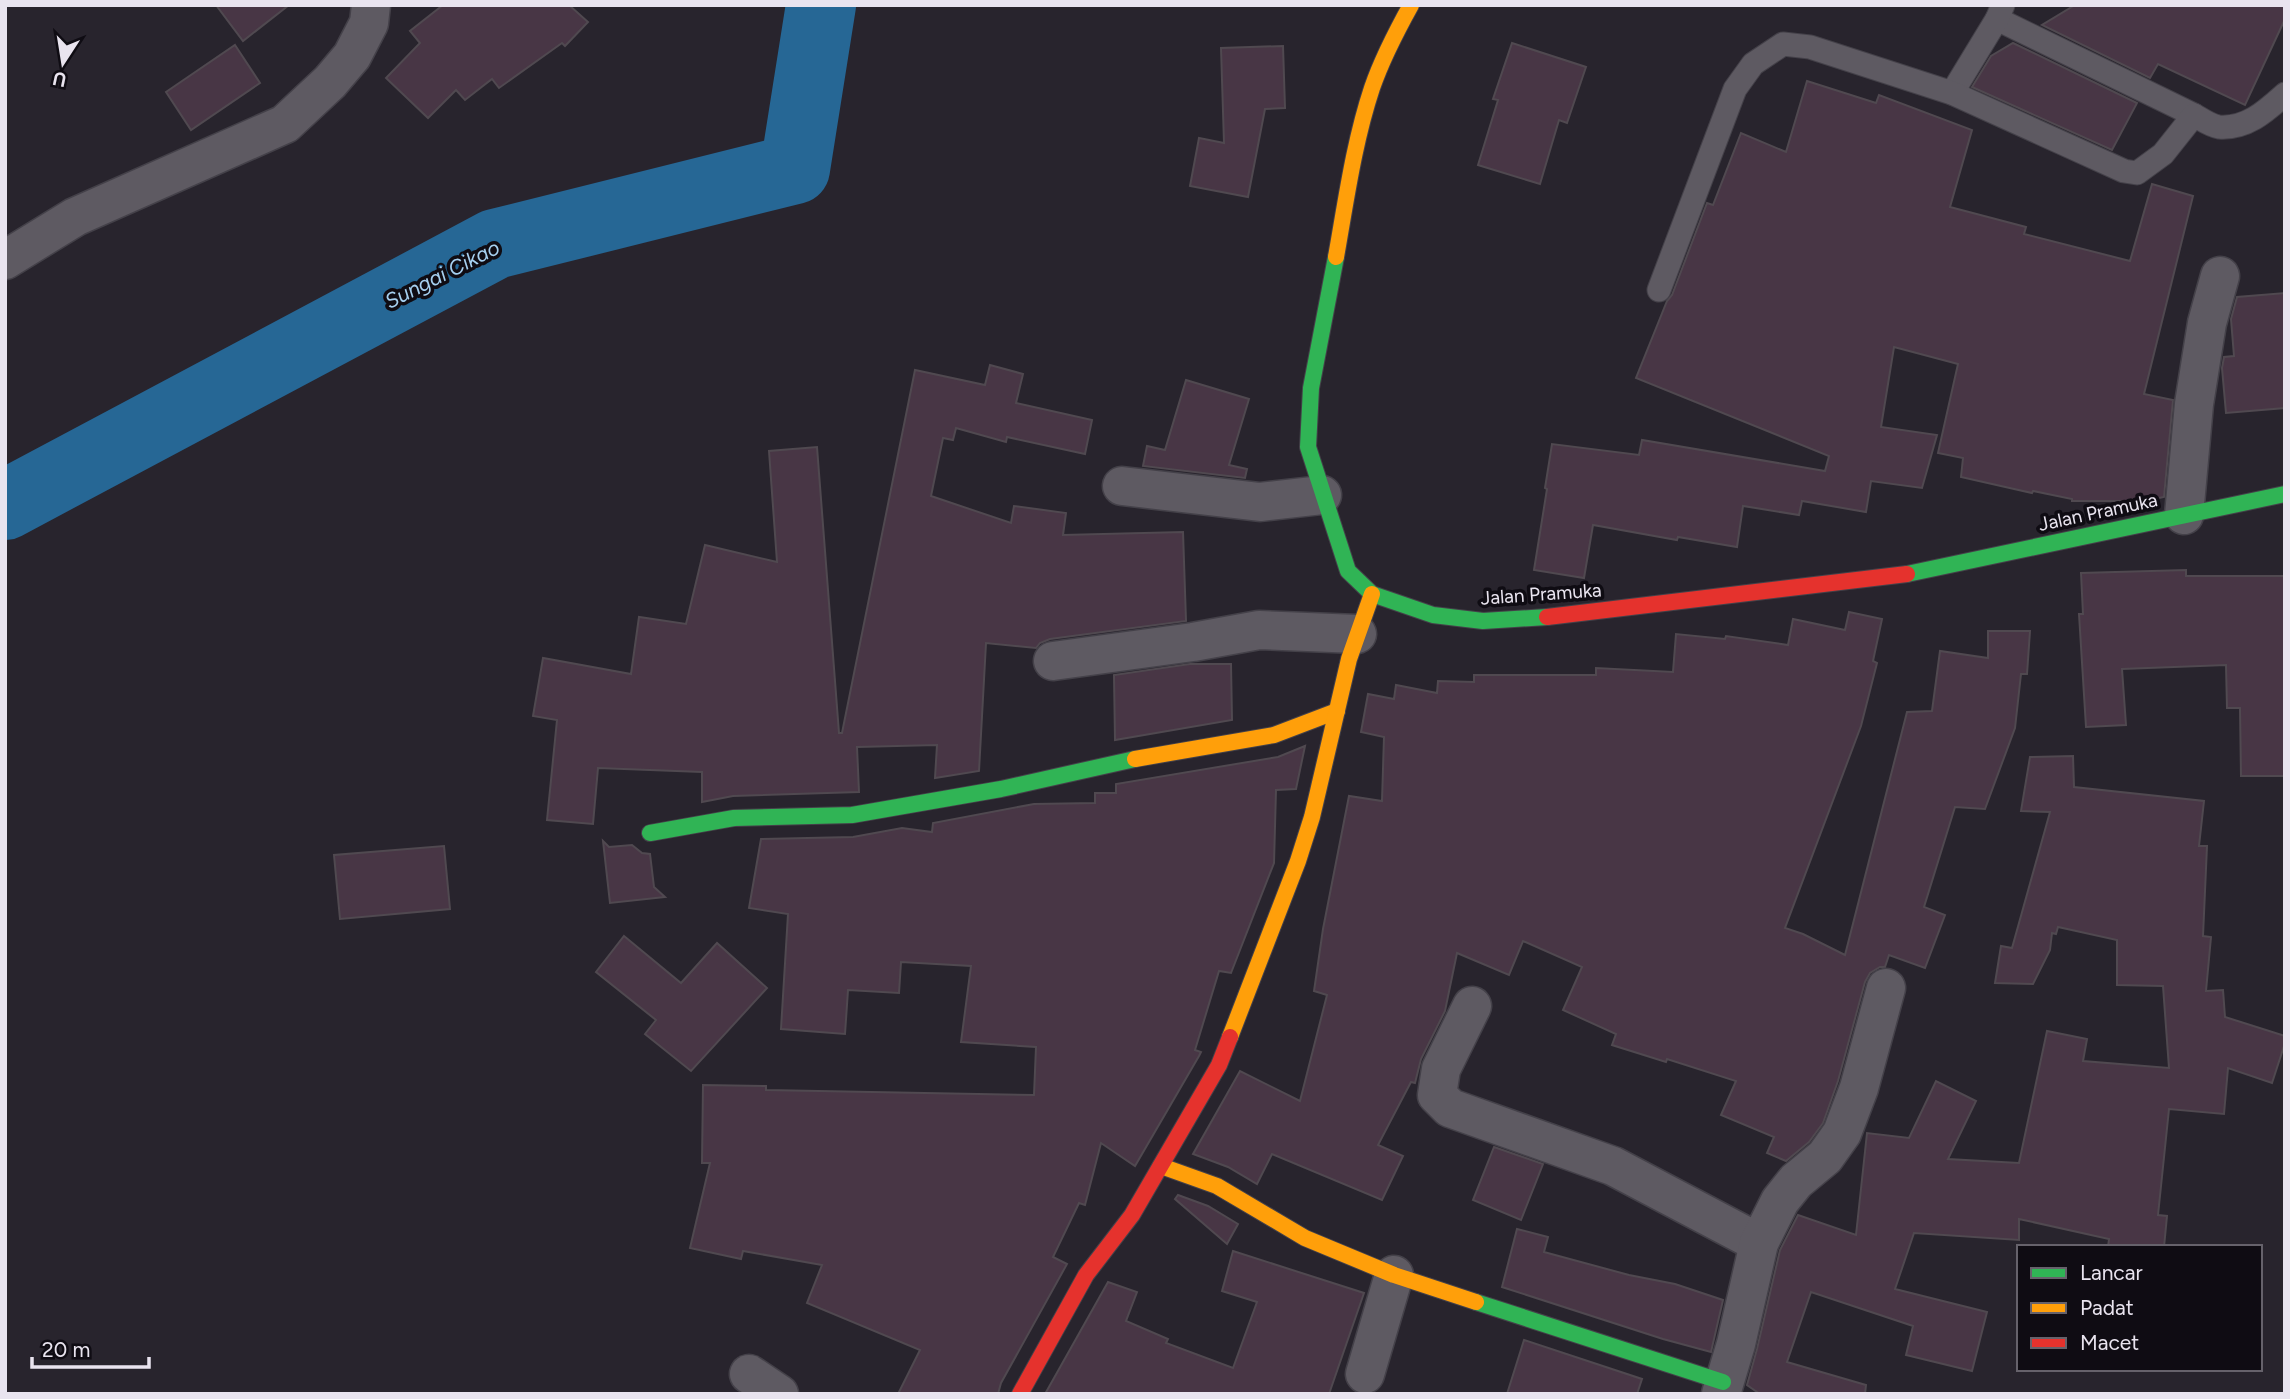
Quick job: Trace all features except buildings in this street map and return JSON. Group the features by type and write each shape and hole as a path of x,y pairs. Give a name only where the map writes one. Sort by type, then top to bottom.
{"street":[{"path":"5,260 75,217 285,124 330,82 352,56 369,23 371,5"},
{"name":"Jalan Pramuka","path":"1411,5 1392,39 1372,89 1355,154 1311,388 1308,447 1322,495 1348,571 1372,594 1433,615 1483,621 1533,619 1914,573 2285,494"},
{"path":"2184,515 2194,404 2207,323 2220,276"},
{"path":"1122,486 1260,502 1322,495"},
{"path":"1020,1394 1086,1275 1132,1215 1219,1065 1298,861 1312,817 1357,634 1372,594"},
{"path":"1053,661 1259,630 1357,634"},
{"path":"650,833 734,818 852,816 1001,789 1110,763 1274,735 1337,711"},
{"path":"1161,1166 1217,1186 1305,1238 1394,1275 1722,1388 1736,1344 1759,1243 1780,1201 1796,1181 1825,1157 1842,1133 1859,1088 1886,988"},
{"path":"1472,1006 1441,1069 1437,1095 1450,1108 1613,1166 1759,1243"},
{"path":"1365,1374 1394,1275"}],"lane":[{"path":"1952,93 2000,12 2217,127 2245,124 2285,94"},
{"path":"1659,290 1735,89 1753,64 1783,44 1810,47 1952,93 2124,171 2137,173 2163,154 2193,115"}],"waterway":[{"name":"Sungai Cikao","path":"5,505 495,244 795,169 821,5"}],"traffic: fast":[{"path":"1336,257 1311,388 1308,447 1348,571 1372,594 1433,615 1483,621 1547,617"},
{"path":"1907,574 2285,494"},
{"path":"650,833 734,818 852,815 1001,789 1135,759"},
{"path":"1476,1302 1723,1382"}],"traffic: slow":[{"path":"1336,257 1366,108 1385,56 1411,5"},
{"path":"1230,1037 1298,861 1312,817 1349,659 1372,594"},
{"path":"1135,759 1274,735 1337,711"},
{"path":"1161,1166 1217,1186 1305,1238 1394,1275 1476,1302"}],"traffic: jam":[{"path":"1547,617 1907,574"},
{"path":"1020,1394 1086,1275 1132,1215 1219,1065 1230,1037"}]}
